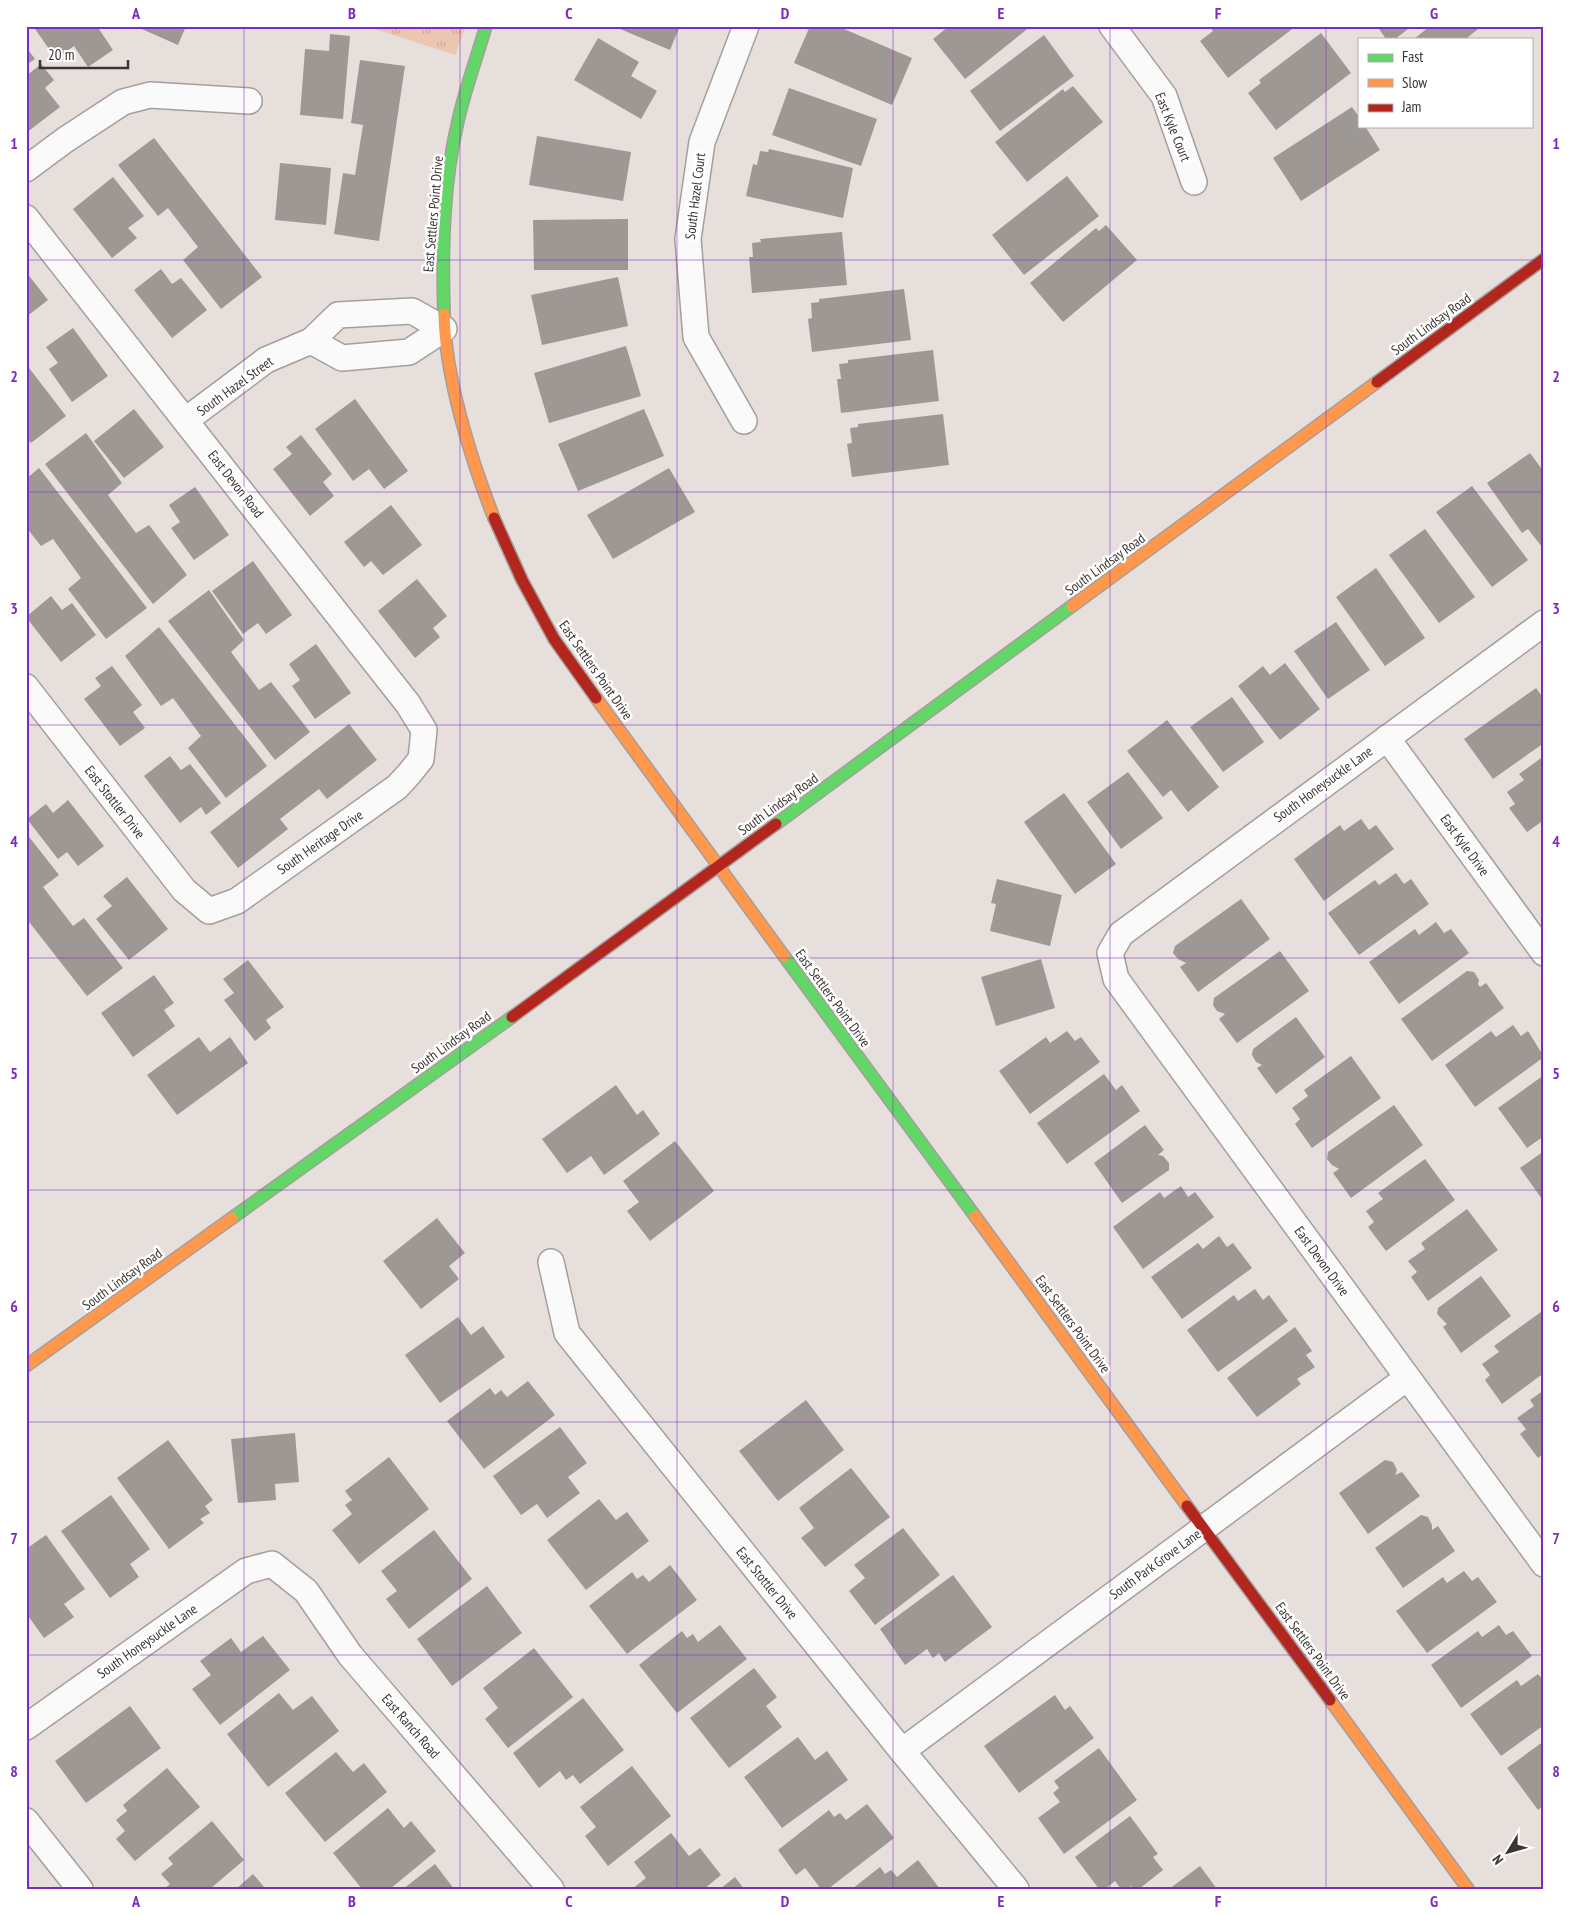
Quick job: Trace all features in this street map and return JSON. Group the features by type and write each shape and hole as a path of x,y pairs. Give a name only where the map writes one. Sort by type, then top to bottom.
{"street":[{"name":"East Settlers Point Drive","path":"486,26 458,121 447,185 442,263 444,329 452,376 477,476 501,537 522,580 554,639 718,866 1468,1889"},
{"name":"South Hazel Court","path":"744,421 696,337 688,239 702,142 746,26"},
{"name":"East Kyle Court","path":"1112,26 1164,96 1194,182"},
{"path":"26,169 65,140 123,102 150,95 249,101"},
{"name":"East Devon Road","path":"26,218 408,704 424,730 421,759"},
{"name":"South Lindsay Road","path":"26,1366 590,961 1544,259"},
{"name":"South Hazel Street","path":"186,420 266,360 311,340 338,316 412,311 444,329"},
{"path":"311,340 342,358 408,352 444,329"},
{"name":"South Honeysuckle Lane","path":"1110,953 1121,934 1544,623"},
{"name":"East Stottler Drive","path":"26,688 184,890 209,911"},
{"name":"East Kyle Drive","path":"1387,738 1544,953"},
{"name":"South Heritage Drive","path":"209,911 237,901 389,793 397,787 421,759"},
{"name":"East Devon Drive","path":"1110,953 1116,979 1544,1564"},
{"name":"East Stottler Drive","path":"550,1262 567,1333 902,1751 1016,1889"},
{"name":"South Park Grove Lane","path":"902,1751 1407,1378"},
{"name":"South Honeysuckle Lane","path":"26,1727 246,1571 272,1564"},
{"name":"East Ranch Road","path":"272,1564 306,1591 350,1655 551,1889"},
{"path":"26,1821 80,1889"}],"green space":[{"path":"366,26 466,26 455,55"}],"building":[{"path":"33,26 97,26 113,50 88,67 74,46 56,59"},
{"path":"135,26 186,26 178,45"},
{"path":"613,26 680,26 670,50"},
{"path":"810,26 837,26 912,58 892,105 794,63"},
{"path":"949,26 1031,26 965,79 933,39"},
{"path":"1213,26 1296,26 1228,78 1200,41 1213,31 1211,28"},
{"path":"1377,26 1412,26 1396,38 1385,38"},
{"path":"1430,26 1482,26 1469,38 1415,38"},
{"path":"1321,33 1351,73 1276,130 1248,93 1261,83 1259,80"},
{"path":"330,34 350,36 343,119 300,115 305,49 329,51"},
{"path":"1044,35 1074,76 1000,131 970,91"},
{"path":"598,38 639,62 631,76 657,91 641,119 574,80"},
{"path":"26,47 35,59 26,65"},
{"path":"360,60 405,66 379,241 334,234 343,173 355,175 363,125 351,123"},
{"path":"41,64 54,80 45,88 60,107 26,133 26,76"},
{"path":"1073,86 1103,122 1027,182 995,142 1063,89 1065,92"},
{"path":"789,88 877,119 861,166 772,135"},
{"path":"1352,107 1358,116 1358,128 1366,128 1380,150 1301,201 1273,158"},
{"path":"537,136 631,152 623,201 529,185"},
{"path":"154,138 262,277 221,309 183,260 198,247 168,208 158,216 118,165"},
{"path":"769,149 853,168 843,218 746,196 753,164 757,165 760,151 768,152"},
{"path":"280,163 331,168 326,225 275,220"},
{"path":"1067,176 1099,216 1024,275 992,235"},
{"path":"113,177 144,216 128,228 137,238 112,258 73,209"},
{"path":"628,219 628,270 534,270 533,220"},
{"path":"1106,225 1137,260 1063,322 1030,283 1096,228 1099,231"},
{"path":"842,232 847,285 752,293 749,257 753,257 752,243 761,242 760,239"},
{"path":"161,269 172,284 181,278 207,310 172,338 134,290"},
{"path":"26,272 48,300 26,317"},
{"path":"618,277 628,326 542,345 531,295"},
{"path":"904,289 911,340 812,352 808,319 812,318 811,303 819,302 819,299"},
{"path":"73,328 108,376 72,402 49,369 58,363 46,347"},
{"path":"626,346 641,396 549,423 534,373"},
{"path":"933,350 939,401 841,413 837,379 841,379 839,364 848,363 848,360"},
{"path":"26,364 66,416 31,443 26,437"},
{"path":"355,399 408,471 384,489 369,469 353,481 315,429"},
{"path":"134,409 164,447 124,478 94,441"},
{"path":"644,409 664,456 578,491 558,444"},
{"path":"943,414 949,465 852,477 847,444 852,443 850,428 858,427 858,424"},
{"path":"86,433 122,483 108,495 136,533 149,525 187,575 153,604 45,464"},
{"path":"301,435 332,474 323,482 334,496 310,516 273,469 292,454 286,447"},
{"path":"1530,453 1544,472 1544,546 1542,547 1528,529 1522,533 1487,483"},
{"path":"39,468 147,608 106,639 68,589 81,578 53,539 41,546 26,527 26,479"},
{"path":"669,468 695,512 613,559 587,515"},
{"path":"1472,486 1528,560 1492,587 1436,512"},
{"path":"195,487 229,535 194,560 171,528 180,522 169,505"},
{"path":"391,505 422,545 383,575 371,561 364,567 344,542"},
{"path":"1425,529 1475,597 1439,623 1389,555"},
{"path":"253,561 292,615 266,634 258,623 243,634 212,591"},
{"path":"1376,568 1425,638 1385,666 1336,597"},
{"path":"417,579 447,616 433,628 440,637 415,658 378,611"},
{"path":"209,590 244,640 231,652 259,690 271,682 310,732 275,760 168,621"},
{"path":"51,596 62,610 72,603 96,635 61,662 26,617"},
{"path":"1336,622 1370,670 1328,699 1294,651"},
{"path":"159,627 267,766 226,798 188,748 201,736 173,698 161,706 125,656"},
{"path":"316,644 351,693 315,719 292,686 300,680 289,664"},
{"path":"1285,663 1320,709 1280,740 1238,686 1263,666 1270,675"},
{"path":"112,666 142,705 133,712 145,728 120,746 84,699 101,686 95,678"},
{"path":"1536,688 1544,699 1544,743 1493,779 1464,739"},
{"path":"1232,697 1264,742 1223,772 1190,727"},
{"path":"1167,720 1219,787 1188,812 1171,790 1163,797 1127,751"},
{"path":"349,724 377,760 327,799 319,789 280,819 288,829 238,868 210,832"},
{"path":"170,756 181,770 190,764 221,803 206,815 201,807 180,823 144,776"},
{"path":"1544,756 1544,820 1527,832 1509,808 1515,804 1507,792 1524,780 1519,774"},
{"path":"1128,772 1163,818 1121,849 1087,802"},
{"path":"1064,793 1116,864 1075,894 1024,822"},
{"path":"68,800 104,846 78,866 67,852 58,859 27,819 46,804 53,813"},
{"path":"1361,819 1369,830 1376,825 1394,849 1324,901 1294,859 1340,825 1344,831"},
{"path":"26,833 59,875 43,887 73,926 84,918 123,968 87,996 26,918"},
{"path":"1396,873 1404,884 1411,879 1429,904 1359,955 1328,913 1375,880 1379,885"},
{"path":"127,877 168,929 129,960 96,919 112,906 103,896"},
{"path":"997,879 1062,895 1050,946 990,931 996,904 991,903"},
{"path":"1241,899 1270,939 1198,992 1180,967 1186,963 1178,959 1173,953 1175,946"},
{"path":"1436,922 1444,933 1451,929 1469,953 1399,1004 1369,962 1415,929 1419,935"},
{"path":"1280,951 1309,991 1237,1043 1219,1019 1225,1014 1217,1011 1213,1005 1214,998"},
{"path":"1041,959 1055,1008 996,1026 981,977"},
{"path":"248,960 284,1007 266,1020 271,1028 255,1041 224,1000 234,993 223,979"},
{"path":"1467,971 1474,972 1479,980 1478,984 1480,987 1486,983 1504,1008 1432,1061 1401,1019"},
{"path":"154,975 174,1003 164,1010 175,1026 133,1057 101,1013"},
{"path":"1296,1017 1325,1057 1276,1094 1257,1068 1262,1065 1256,1062 1252,1055 1253,1049"},
{"path":"1513,1025 1521,1036 1528,1031 1544,1057 1475,1107 1445,1065 1491,1031 1496,1037"},
{"path":"1067,1031 1075,1041 1081,1037 1100,1062 1030,1114 999,1071 1046,1037 1050,1043"},
{"path":"199,1037 210,1052 230,1037 248,1063 177,1115 147,1075"},
{"path":"1351,1056 1381,1098 1312,1148 1295,1124 1300,1119 1292,1108 1308,1096 1304,1090"},
{"path":"1104,1074 1116,1090 1122,1085 1140,1111 1067,1164 1037,1123"},
{"path":"1544,1075 1544,1136 1527,1148 1498,1108"},
{"path":"616,1085 637,1115 643,1110 660,1134 604,1175 591,1156 567,1173 542,1139"},
{"path":"1394,1105 1423,1145 1351,1198 1333,1173 1339,1169 1327,1159 1328,1152"},
{"path":"1145,1125 1164,1150 1158,1155 1163,1156 1169,1163 1169,1170 1122,1203 1094,1163"},
{"path":"675,1141 714,1191 650,1241 627,1211 639,1202 623,1181"},
{"path":"1544,1151 1544,1202 1520,1168"},
{"path":"1425,1159 1455,1200 1386,1251 1368,1227 1374,1222 1366,1211 1383,1199 1378,1193"},
{"path":"1181,1186 1188,1197 1195,1192 1214,1217 1143,1269 1113,1227 1160,1192 1164,1198"},
{"path":"1467,1209 1498,1250 1428,1301 1411,1277 1417,1272 1408,1261 1425,1249 1421,1243"},
{"path":"437,1218 465,1253 449,1266 459,1279 421,1309 383,1261"},
{"path":"1219,1236 1227,1247 1233,1243 1252,1268 1182,1319 1151,1277 1198,1243 1203,1249"},
{"path":"1481,1276 1511,1316 1461,1353 1443,1327 1447,1324 1437,1314 1438,1308"},
{"path":"1255,1289 1263,1300 1269,1295 1288,1321 1218,1372 1187,1330 1234,1295 1238,1301"},
{"path":"1541,1312 1544,1316 1544,1373 1502,1404 1485,1380 1490,1375 1482,1364 1499,1352 1494,1346"},
{"path":"458,1317 471,1335 483,1326 505,1357 440,1403 405,1355"},
{"path":"1295,1327 1312,1351 1306,1355 1315,1367 1297,1379 1301,1384 1257,1417 1227,1378"},
{"path":"528,1381 555,1415 484,1469 447,1421 490,1388 495,1395 501,1390 507,1397"},
{"path":"1544,1390 1544,1453 1538,1458 1520,1434 1526,1429 1517,1418 1534,1406 1530,1400"},
{"path":"806,1400 844,1450 778,1501 739,1451"},
{"path":"560,1427 587,1463 568,1477 580,1493 547,1518 537,1504 521,1515 493,1476"},
{"path":"295,1433 299,1482 275,1484 276,1500 238,1503 231,1439"},
{"path":"168,1440 213,1500 205,1506 210,1513 200,1519 204,1523 169,1549 117,1478"},
{"path":"389,1457 429,1509 359,1564 332,1530 352,1514 345,1505 352,1500 345,1491"},
{"path":"1385,1460 1393,1462 1397,1470 1395,1475 1402,1472 1420,1496 1368,1534 1339,1493"},
{"path":"851,1468 890,1517 825,1567 801,1538 814,1528 799,1508"},
{"path":"111,1495 150,1549 130,1564 139,1577 110,1598 61,1531"},
{"path":"599,1499 616,1520 627,1512 649,1541 586,1590 547,1540"},
{"path":"1421,1515 1428,1517 1432,1530 1438,1526 1455,1551 1403,1588 1375,1548"},
{"path":"903,1528 940,1575 875,1625 849,1591 865,1578 854,1565"},
{"path":"434,1530 472,1579 409,1629 386,1599 397,1591 381,1571"},
{"path":"46,1535 85,1589 64,1604 74,1617 44,1638 26,1613 26,1549"},
{"path":"670,1565 697,1600 627,1654 589,1606 632,1572 637,1579 643,1575 649,1582"},
{"path":"1464,1571 1472,1581 1478,1577 1497,1602 1427,1653 1396,1611 1443,1577 1447,1583"},
{"path":"953,1575 992,1627 945,1662 939,1653 933,1658 927,1649 905,1665 880,1629"},
{"path":"487,1586 522,1633 452,1686 417,1639"},
{"path":"720,1625 747,1659 677,1713 639,1665 682,1631 687,1638 693,1634 698,1642"},
{"path":"1499,1625 1506,1635 1513,1631 1532,1656 1461,1708 1431,1665 1478,1631 1482,1637"},
{"path":"263,1636 290,1670 220,1725 192,1689 211,1675 200,1661 231,1638 241,1652"},
{"path":"534,1648 573,1697 508,1748 485,1719 498,1708 483,1688"},
{"path":"754,1668 777,1697 766,1706 782,1727 729,1768 690,1718"},
{"path":"1538,1674 1544,1681 1544,1725 1501,1756 1470,1714 1517,1680 1521,1686"},
{"path":"279,1693 293,1710 312,1696 339,1731 268,1787 227,1734"},
{"path":"1055,1695 1065,1710 1070,1706 1094,1738 1019,1793 984,1746"},
{"path":"583,1698 624,1750 580,1784 573,1775 566,1780 560,1771 539,1788 513,1753"},
{"path":"130,1706 161,1748 86,1803 55,1761"},
{"path":"798,1737 815,1760 827,1751 848,1780 782,1828 744,1777"},
{"path":"1544,1741 1544,1805 1538,1810 1507,1768"},
{"path":"1099,1748 1137,1800 1064,1854 1038,1818 1060,1802 1053,1793 1059,1788 1054,1781"},
{"path":"336,1752 353,1772 364,1763 387,1792 325,1842 285,1793"},
{"path":"632,1766 671,1816 608,1866 585,1836 596,1827 580,1807"},
{"path":"167,1768 200,1807 135,1861 116,1839 125,1831 116,1820 127,1811 123,1805"},
{"path":"867,1804 894,1838 828,1889 821,1889 805,1868 796,1875 778,1850 829,1810 834,1817 840,1813 846,1820"},
{"path":"388,1808 404,1828 411,1821 436,1851 390,1889 362,1889 333,1853"},
{"path":"1130,1816 1158,1854 1153,1857 1163,1870 1139,1889 1133,1889 1131,1886 1127,1889 1121,1889 1115,1881 1105,1889 1099,1889 1075,1857"},
{"path":"212,1821 244,1860 210,1889 164,1889 170,1884 161,1874 173,1864 168,1858"},
{"path":"671,1833 689,1856 700,1848 721,1875 704,1889 632,1889 646,1878 634,1862"},
{"path":"918,1860 940,1889 852,1889 880,1867 885,1874 891,1870 897,1877"},
{"path":"435,1864 454,1889 403,1889"},
{"path":"1200,1866 1217,1889 1169,1889"},
{"path":"253,1874 266,1889 236,1889"},
{"path":"735,1877 744,1889 720,1889"}],"traffic: fast":[{"path":"444,314 443,266 446,193 449,169 461,109 486,26"},
{"path":"776,824 1072,606"},
{"path":"784,956 975,1216"},
{"path":"232,1218 512,1017"}],"traffic: slow":[{"path":"444,314 445,338 454,390 468,444 494,518"},
{"path":"1072,606 1377,382"},
{"path":"596,698 784,956"},
{"path":"975,1216 1187,1506"},
{"path":"26,1366 232,1218"},
{"path":"1330,1700 1468,1889"}],"traffic: jam":[{"path":"1377,382 1544,259"},
{"path":"494,518 522,580 554,639 596,698"},
{"path":"512,1017 776,824"},
{"path":"1187,1506 1330,1700"}]}
